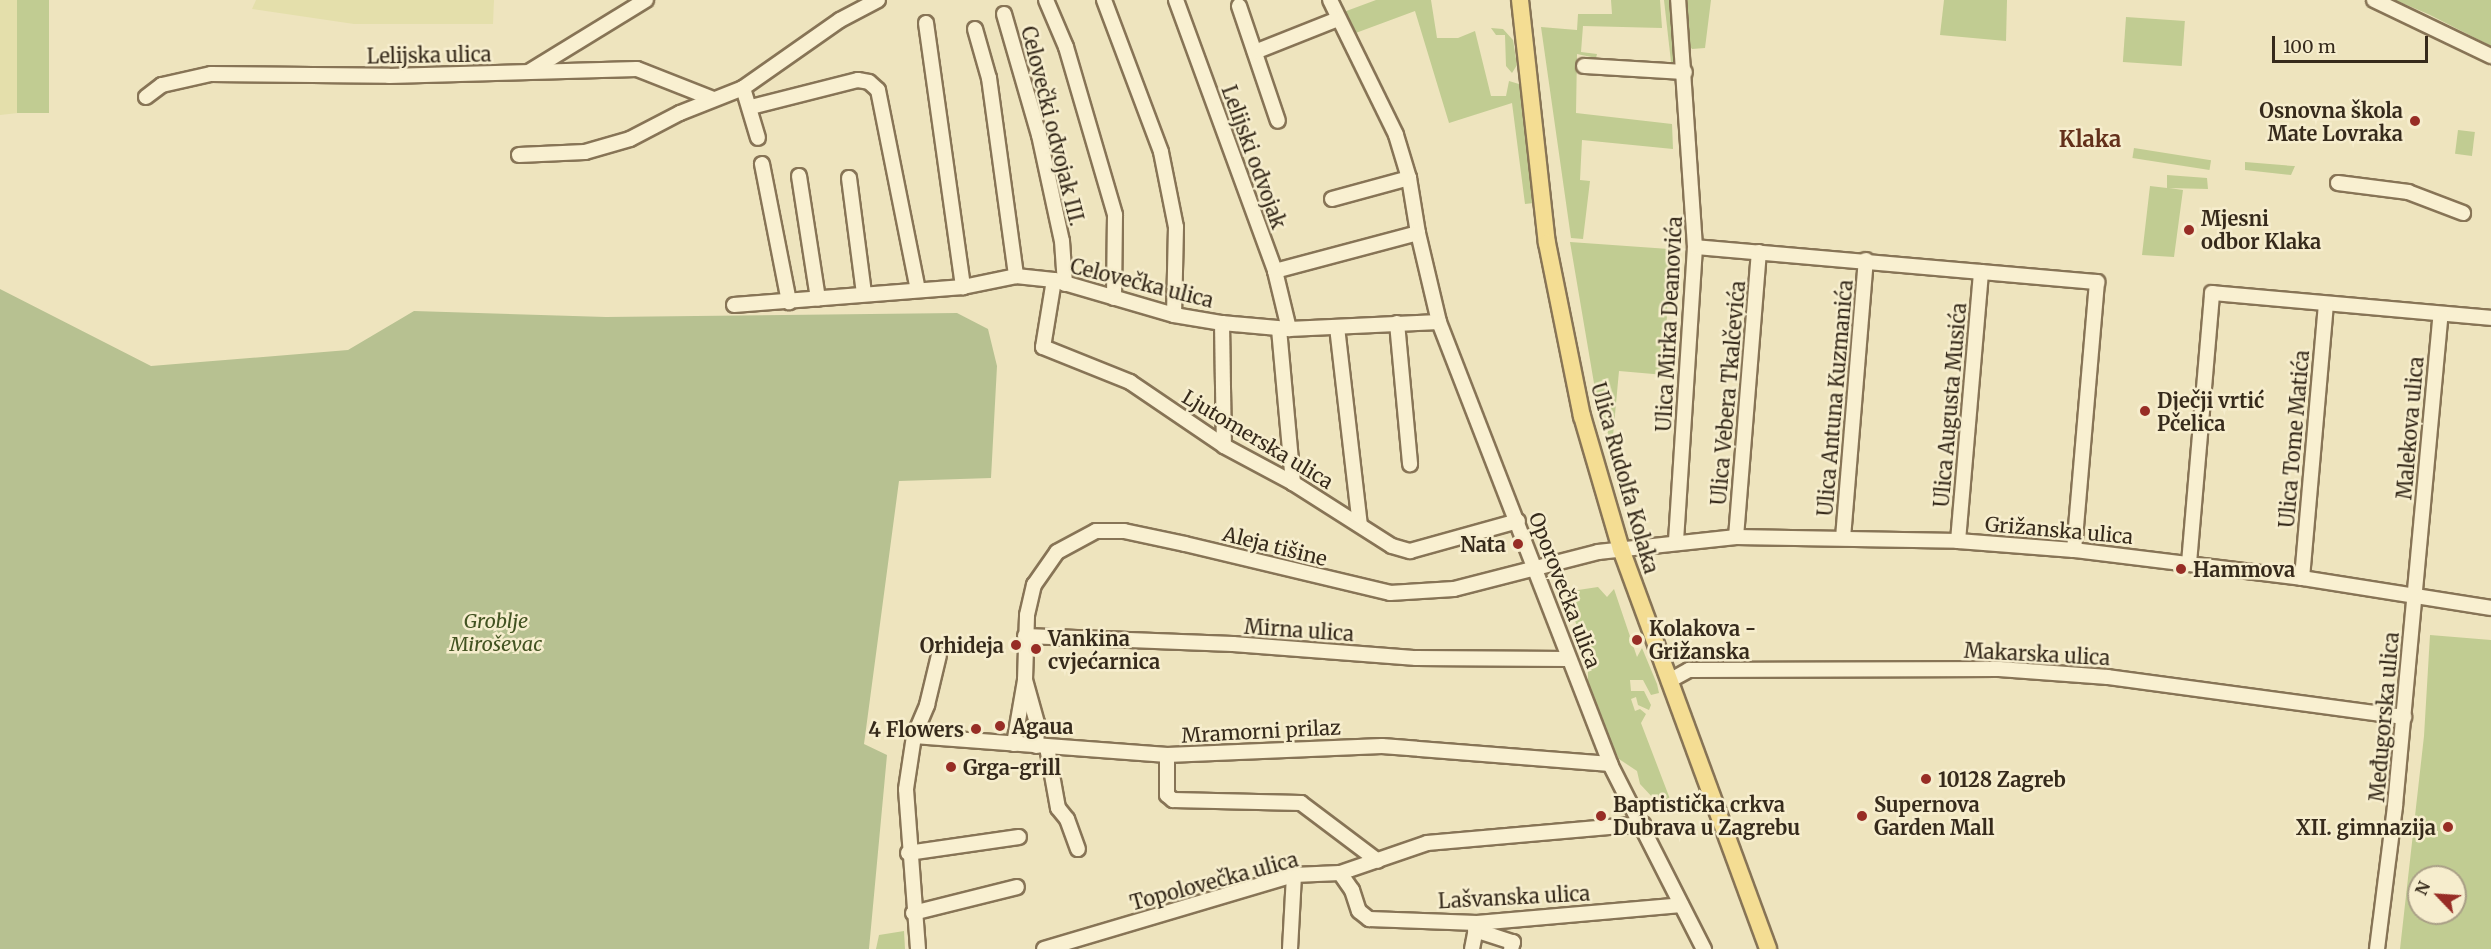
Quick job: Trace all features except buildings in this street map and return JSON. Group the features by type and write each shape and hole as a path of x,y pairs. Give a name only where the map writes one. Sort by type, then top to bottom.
{"main road":[{"name":"Ulica Rudolfa Kolaka","path":"1520,0 1547,243 1581,416 1621,549 1768,949"}],"street":[{"path":"529,72 646,0"},
{"path":"519,155 609,147 713,99 743,88 840,20 878,0"},
{"path":"1046,0 1066,47 1115,215 1113,298"},
{"path":"1104,0 1161,152 1176,227 1173,315"},
{"name":"Lelijski odvojak","path":"1176,0 1275,271 1284,329 1293,483"},
{"name":"Oporovečka ulica","path":"1330,0 1338,20 1380,99 1409,178 1418,233 1439,322 1518,521 1610,764 1643,824 1704,949"},
{"name":"Ulica Mirka Deanovića","path":"1676,541 1695,247 1685,72 1678,0"},
{"path":"2374,0 2491,56"},
{"path":"1239,6 1278,121"},
{"name":"Celovečki odvojak III.","path":"1004,14 1041,145 1062,241 1059,282"},
{"path":"1255,52 1338,20"},
{"path":"926,23 963,287"},
{"path":"975,29 989,78 1016,276"},
{"path":"1584,66 1685,72"},
{"name":"Lelijska ulica","path":"146,97 172,82 211,74 389,76 637,69 713,99"},
{"path":"751,106 858,80 869,82 878,90 918,290"},
{"path":"743,88 751,106 758,138"},
{"path":"762,164 789,302"},
{"path":"799,176 818,299"},
{"path":"849,178 864,294"},
{"path":"1332,198 1409,178"},
{"path":"2338,183 2408,192 2463,213"},
{"path":"1275,271 1418,233"},
{"path":"1695,247 1866,260 2097,282 2074,550"},
{"name":"Ulica Vebera Tkalčevića","path":"1736,537 1759,252"},
{"name":"Ulica Antuna Kuzmanića","path":"1843,538 1866,260"},
{"name":"Ulica Augusta Musića","path":"1958,541 1981,272"},
{"name":"Celovečka ulica","path":"734,305 963,287 1016,276 1059,282 1173,315 1222,323 1284,329 1439,322"},
{"name":"Ljutomerska ulica","path":"1059,282 1043,347 1130,382 1224,446 1293,483 1392,546 1410,551 1463,539 1518,521"},
{"path":"2189,563 2212,293 2491,318"},
{"name":"Ulica Tome Matića","path":"2302,578 2326,304"},
{"name":"Malekova ulica","path":"2414,596 2441,314"},
{"path":"1222,323 1224,446"},
{"path":"1397,323 1410,464"},
{"path":"1337,327 1360,525"},
{"name":"Aleja tišine","path":"1014,744 1025,680 1025,636 1031,595 1040,573 1068,543 1096,531 1124,531 1185,543 1390,593 1454,589 1535,567 1621,549"},
{"name":"Grižanska ulica","path":"1621,549 1676,541 1736,537 1958,541 2074,550 2189,563 2302,578 2491,608"},
{"name":"Međugorska ulica","path":"2377,949 2404,717 2414,596"},
{"name":"Mirna ulica","path":"1025,636 1233,644 1416,658 1569,659"},
{"path":"918,949 908,853 906,789 914,736 927,705 939,655"},
{"name":"Makarska ulica","path":"1669,681 1689,670 1999,669 2108,677 2404,717"},
{"name":"Aleja tišine","path":"1025,680 1058,808 1067,819 1078,849"},
{"name":"Mramorni prilaz","path":"914,736 1167,755 1382,746 1610,764"},
{"path":"1167,755 1167,795 1173,800 1300,803 1378,861"},
{"name":"Topolovečka ulica","path":"1044,949 1294,875 1340,873 1427,843 1643,824"},
{"path":"908,853 1019,837"},
{"name":"Lašvanska ulica","path":"1340,873 1352,890 1359,911 1369,919 1476,926 1681,905"},
{"path":"1290,949 1294,875"},
{"path":"913,913 1017,887"},
{"path":"1472,949 1476,926 1513,942 1511,949"}],"shaded area":[{"path":"0,0 17,0 36,111 0,115"},
{"path":"256,0 494,0 493,24 354,24 252,9"}],"green space":[{"path":"17,0 49,0 49,113 17,113"},
{"path":"1376,0 1431,0 1437,38 1458,38 1475,31 1491,96 1506,96 1509,81 1519,84 1534,203 1525,204 1512,103 1449,123 1415,11 1353,34 1341,13"},
{"path":"1611,0 1660,0 1662,28 1583,26 1581,52 1597,54 1596,58 1577,54 1576,113 1672,124 1673,149 1582,140 1580,180 1590,181 1583,239 1571,238 1541,27 1577,30 1578,14 1612,14"},
{"path":"1664,0 1672,0 1675,64 1671,62"},
{"path":"1683,0 1711,0 1705,48 1692,49 1688,44"},
{"path":"1944,0 2007,0 2006,41 1940,35"},
{"path":"2395,0 2491,0 2491,46 2428,14"},
{"path":"2126,17 2185,21 2182,66 2123,62"},
{"path":"1491,28 1503,29 1513,40 1517,65 1512,73 1506,66 1505,35 1496,35"},
{"path":"2458,130 2475,132 2472,156 2455,154"},
{"path":"2134,148 2211,160 2209,170 2132,158"},
{"path":"2245,162 2295,166 2291,175 2245,170"},
{"path":"2167,175 2207,178 2208,189 2169,188 2183,190 2174,257 2142,255 2150,186 2167,188"},
{"path":"1570,242 1669,249 1665,375 1619,371 1612,447 1596,395"},
{"name":"Groblje Miroševac","path":"0,289 151,366 348,350 414,311 606,317 957,313 988,329 997,366 991,478 899,481 864,744 887,755 869,949 0,949"},
{"path":"1598,587 1607,597 1614,589 1637,657 1642,648 1657,684 1659,693 1651,695 1643,680 1630,680 1631,691 1644,691 1651,705 1649,710 1638,705 1636,697 1631,699 1635,711 1640,709 1646,714 1641,723 1670,799 1654,799 1640,784 1637,771 1619,759 1597,714 1588,684 1588,658 1565,592"},
{"path":"2430,635 2491,640 2491,949 2400,949 2407,887 2407,925 2467,925 2467,865 2409,865 2424,736"},
{"path":"904,931 905,949 876,949 879,935"}],"place":[{"name":"Osnovna škola Mate Lovraka","path":"2415,121"},
{"name":"Mjesni odbor Klaka","path":"2189,230"},
{"name":"Dječji vrtić Pčelica","path":"2145,411"},
{"name":"Nata","path":"1518,544"},
{"name":"Hammova","path":"2181,569"},
{"name":"Kolakova - Grižanska","path":"1637,640"},
{"name":"Orhideja","path":"1016,645"},
{"name":"Vankina cvjećarnica","path":"1036,649"},
{"name":"Agaua","path":"1000,726"},
{"name":"4 Flowers","path":"976,729"},
{"name":"Grga-grill","path":"951,767"},
{"name":"10128 Zagreb","path":"1926,779"},
{"name":"Baptistička crkva Dubrava u Zagrebu","path":"1601,816"},
{"name":"Supernova Garden Mall","path":"1862,816"},
{"name":"XII. gimnazija","path":"2448,827"}],"district":[{"name":"Klaka","path":"2090,140"}]}
